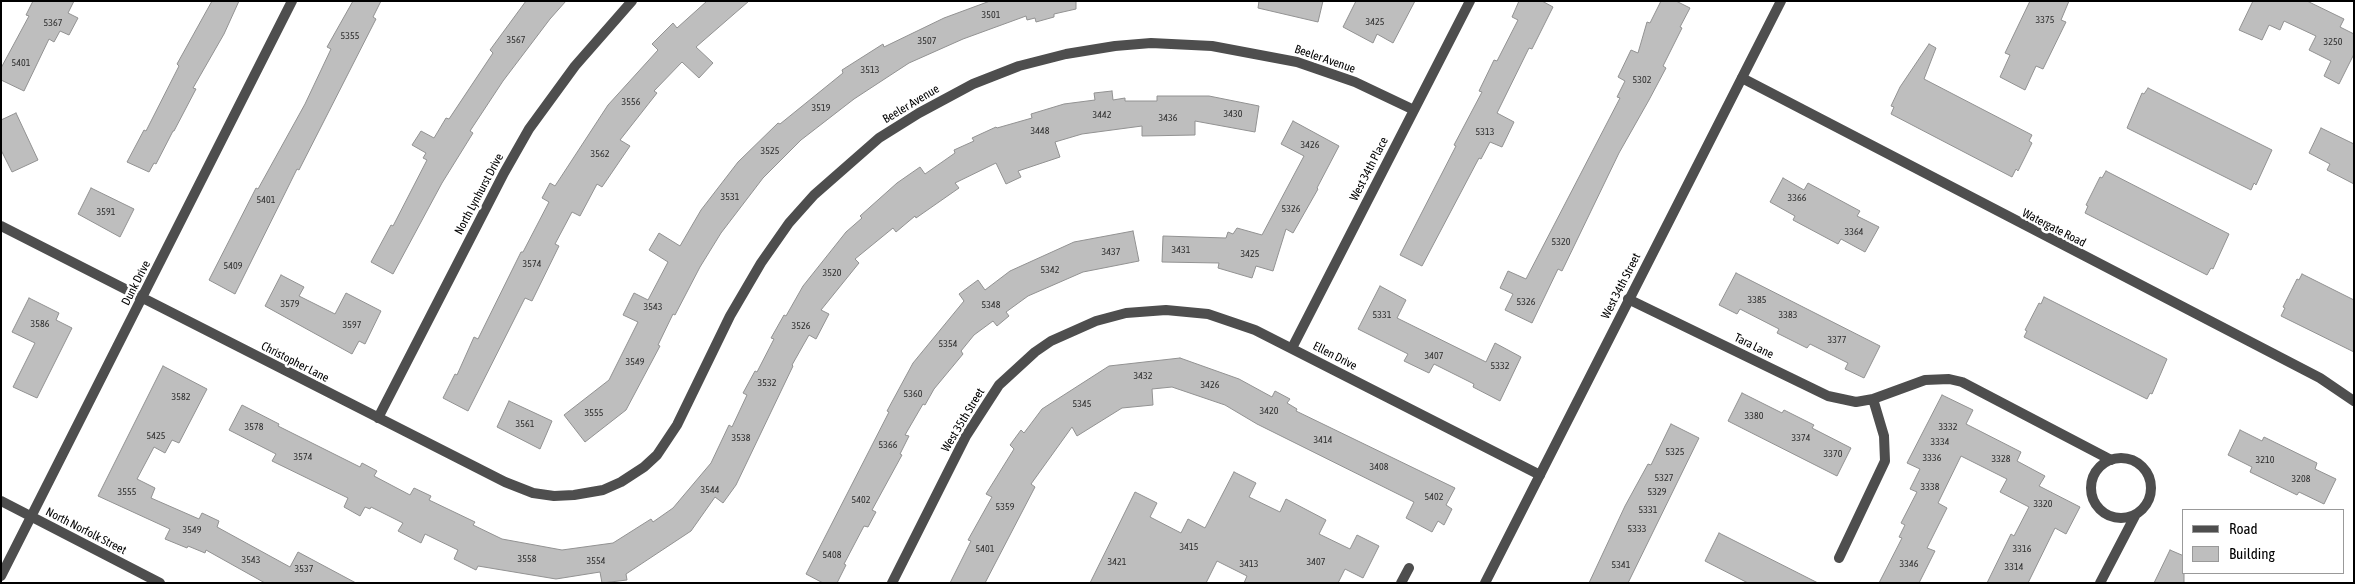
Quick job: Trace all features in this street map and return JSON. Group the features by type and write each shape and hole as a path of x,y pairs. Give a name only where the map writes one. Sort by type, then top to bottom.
{"street":[{"name":"Dunk Drive","path":"1,576 292,1"},
{"name":"North Lynhurst Drive","path":"378,418 529,128 575,66 632,1"},
{"name":"West 34th Place","path":"1292,348 1470,1"},
{"name":"West 34th Street","path":"1485,583 1781,1"},
{"name":"Beeler Avenue","path":"584,494 603,490 629,477 650,461 662,447 677,425 747,285 776,241 805,204 879,138 919,113 974,84 1019,66 1086,50 1151,43 1212,46 1297,62 1355,82 1414,110"},
{"name":"Watergate Road","path":"1742,78 2320,378 2354,401"},
{"name":"Christopher Lane","path":"1,226 378,418 524,490 554,496 584,494"},
{"name":"Tara Lane","path":"1628,299 1828,396 1856,402 1873,399 1925,380 1949,379 1962,382 2111,460"},
{"name":"Ellen Drive","path":"1106,318 1126,312 1157,310 1208,314 1255,330 1540,475"},
{"name":"West 35th Street","path":"892,583 966,436 1000,385 1042,346 1060,336 1106,318"},
{"path":"1838,558 1885,461 1884,436 1873,399"},
{"path":"2100,583 2136,514 2149,499 2150,479 2138,463 2120,458 2111,460 2096,472 2092,480 2093,499 2098,508 2116,518 2126,518 2136,514"},
{"name":"North Norfolk Street","path":"1,501 160,583"},
{"path":"1401,583 1409,568"}],"building":[{"path":"33,1 74,1 68,13 78,18 69,35 60,31 54,42 49,39 24,91 1,80 1,68 29,16 26,15"},
{"path":"212,1 239,1 224,34 193,88 196,89 174,131 156,164 154,163 149,172 127,162 144,130 146,131 179,66 177,64"},
{"path":"353,1 381,1 373,17 376,19 299,170 297,169 235,294 209,280 256,188 258,189 305,104 331,49 327,47"},
{"path":"526,1 566,1 503,81 470,131 473,133 442,183 393,274 371,262 391,225 393,226 427,160 423,158 426,153 412,145 421,131 434,138 446,118 449,119 493,53 490,50"},
{"path":"707,1 749,1 696,47 713,63 699,78 682,62 654,91 657,93 620,140 630,146 602,187 597,184 580,216 572,212 555,244 559,246 532,301 525,298 468,411 443,398 455,374 457,375 474,337 478,339 521,252 523,252 549,202 542,198 550,183 555,186 608,105 658,50 652,44 673,23 677,28"},
{"path":"990,1 1076,1 1076,9 1054,14 1054,17 1036,22 1035,18 1027,20 1026,16 963,39 909,63 854,99 801,140 763,178 721,233 700,267 675,315 673,314 658,345 660,346 626,410 585,442 564,415 609,380 638,322 623,315 634,293 648,300 668,262 649,250 659,233 680,246 701,210 738,162 778,123 780,124 843,73 842,70 883,44 884,47 944,18"},
{"path":"1259,1 1323,1 1318,22 1258,8"},
{"path":"1356,1 1415,1 1393,43 1377,34 1373,43 1343,27"},
{"path":"1519,1 1542,1 1553,7 1532,49 1529,48 1497,113 1514,122 1502,147 1490,142 1481,159 1479,158 1422,266 1400,255 1456,146 1454,145 1482,92 1479,91 1494,60 1497,61 1518,20 1512,17"},
{"path":"1661,1 1676,1 1690,8 1663,66 1666,68 1619,153 1562,271 1558,269 1532,323 1505,310 1513,294 1500,288 1508,271 1526,279 1620,98 1617,97 1625,81 1618,77 1631,50 1638,53 1647,22 1650,23"},
{"path":"2030,1 2069,1 2061,20 2066,22 2043,69 2036,66 2025,90 2000,77 2010,55 2005,53"},
{"path":"2253,1 2307,1 2344,19 2340,27 2354,34 2354,54 2339,84 2324,76 2331,61 2309,50 2316,36 2284,21 2280,30 2269,25 2262,40 2239,30"},
{"path":"1929,44 1936,48 1924,79 2032,135 2029,141 2032,143 2018,171 2016,169 2012,177 1891,114 1894,107 1891,106 1900,87"},
{"path":"2148,88 2272,150 2256,185 2254,183 2251,190 2127,128 2142,93 2144,94"},
{"path":"1112,91 1113,100 1125,98 1125,101 1157,101 1157,96 1209,96 1259,106 1255,132 1195,121 1195,135 1142,136 1142,126 1082,134 1055,142 1060,157 1018,171 1021,177 1006,184 996,163 955,183 959,188 916,218 915,216 896,232 893,228 855,259 859,263 821,310 829,314 816,339 809,335 792,365 736,485 723,503 715,497 691,531 626,574 627,580 602,583 600,572 556,579 478,566 476,570 454,559 458,550 425,534 421,543 398,531 403,523 371,507 370,509 365,507 360,516 344,507 348,498 272,461 276,454 229,430 242,405 279,424 278,426 360,467 362,463 377,471 374,476 410,495 414,488 431,496 429,500 475,522 473,525 502,539 562,550 613,543 651,519 653,522 673,508 711,463 729,425 732,427 747,395 743,393 755,371 757,372 774,339 771,338 784,315 786,316 803,286 846,232 862,218 860,216 897,183 920,167 925,174 955,153 954,150 974,141 972,138 996,127 1032,118 1031,114 1064,104 1095,100 1094,93"},
{"path":"16,113 38,160 12,172 1,150 1,120"},
{"path":"1293,121 1339,146 1318,189 1293,233 1286,229 1273,271 1256,266 1252,278 1218,268 1219,263 1162,262 1163,236 1226,238 1228,232 1233,234 1237,228 1262,235 1304,156 1281,144"},
{"path":"2321,128 2354,144 2354,184 2327,170 2330,164 2309,153"},
{"path":"2106,171 2229,234 2213,269 2211,268 2207,275 2085,213 2088,206 2086,205 2100,177 2102,178"},
{"path":"1783,178 1804,190 1808,183 1860,211 1857,216 1879,227 1865,252 1841,239 1838,244 1793,220 1795,216 1770,202"},
{"path":"91,188 134,209 120,237 78,214"},
{"path":"1133,231 1139,261 1083,272 1028,296 1006,312 1009,316 997,326 993,321 974,335 961,351 963,354 934,389 925,405 923,404 905,435 909,436 900,454 902,455 872,510 876,512 868,527 864,526 844,564 846,565 837,583 823,583 806,574 913,363 964,301 959,294 978,280 985,290 1010,271 1074,242"},
{"path":"1736,273 1880,346 1864,378 1845,369 1848,363 1810,344 1807,348 1777,333 1779,329 1740,309 1737,314 1719,305"},
{"path":"2302,274 2354,300 2354,352 2281,316 2285,308 2283,307 2297,279 2299,280"},
{"path":"281,275 304,287 299,296 335,314 346,293 381,311 365,344 359,341 352,354 265,306"},
{"path":"1380,286 1406,300 1397,318 1486,362 1495,343 1521,357 1500,401 1473,387 1474,384 1434,364 1429,373 1404,361 1408,354 1358,329"},
{"path":"2044,297 2167,359 2152,394 2150,393 2147,399 2024,337 2027,331 2025,330"},
{"path":"29,298 59,313 56,320 72,328 37,398 13,387 35,343 12,332"},
{"path":"1180,358 1239,379 1272,397 1275,391 1290,399 1287,403 1297,409 1296,411 1455,488 1446,505 1452,509 1444,525 1438,521 1432,532 1406,518 1414,502 1257,424 1225,405 1172,387 1152,389 1153,405 1122,408 1077,436 1072,427 1031,484 1035,487 985,583 950,583 971,541 968,540 992,497 986,494 1014,449 1010,445 1021,430 1024,433 1042,409 1109,366"},
{"path":"163,366 207,389 179,443 172,440 165,453 154,447 137,479 155,488 151,498 199,519 202,513 219,521 217,527 290,567 298,552 356,583 265,583 206,550 205,553 165,539 170,529 98,496"},
{"path":"1742,393 1782,413 1784,410 1814,425 1812,428 1851,448 1837,476 1728,421"},
{"path":"1942,395 1973,410 1966,424 2021,452 2017,461 2045,476 2039,486 2080,507 2066,534 2055,528 2028,583 1987,583 2011,534 2014,536 2029,507 2000,492 2007,479 1961,456 1938,503 1947,508 1927,548 1935,551 1919,583 1879,583 1902,538 1899,537 1905,525 1901,523 1917,492 1910,489 1920,469 1907,463"},
{"path":"509,401 552,421 540,449 497,427"},
{"path":"1671,424 1699,438 1628,583 1589,583 1625,506 1648,464 1651,465"},
{"path":"2240,430 2262,441 2264,437 2317,463 2315,469 2336,479 2324,504 2299,492 2297,495 2250,472 2252,467 2228,455"},
{"path":"1234,472 1256,483 1249,497 1280,512 1286,499 1326,520 1319,534 1350,549 1357,535 1379,546 1363,578 1345,569 1338,583 1244,583 1247,576 1217,561 1206,583 1090,583 1135,492 1157,503 1150,517 1181,533 1188,519 1205,528"},
{"path":"1719,533 1818,583 1748,583 1705,561"},
{"path":"2170,550 2182,555 2184,583 2154,583"}]}
